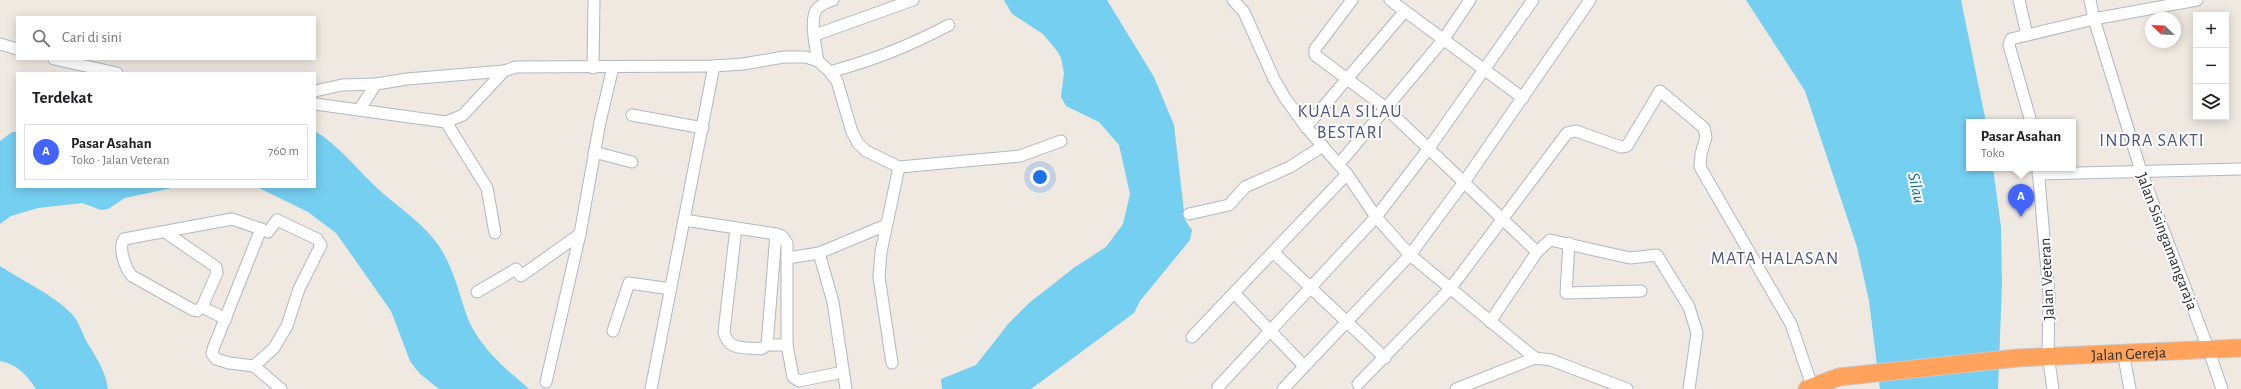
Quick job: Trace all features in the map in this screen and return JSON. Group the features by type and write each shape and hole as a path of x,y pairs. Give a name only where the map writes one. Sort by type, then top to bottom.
{"highway":[{"name":"Jalan Gereja","path":"1810,387 1839,377 2048,355 2241,348"}],"street":[{"path":"593,68 594,0"},
{"path":"818,61 814,13 821,5 833,0"},
{"path":"815,35 913,0"},
{"path":"1233,0 1244,12 1274,79 1306,127 1347,174 1376,217 1410,255 1535,358 1551,360 1627,389"},
{"path":"1352,0 1314,53 1348,81 1386,108 1537,252"},
{"path":"1390,0 1523,98"},
{"path":"1218,387 1376,217 1429,148 1533,0"},
{"path":"1283,389 1348,323 1410,255 1464,182 1590,0"},
{"path":"2019,0 2027,35"},
{"name":"Jalan Sisingamangaraja","path":"2090,0 2094,19 2140,171 2208,348 2222,389"},
{"path":"2030,119 2009,45 2011,39 2094,19 2197,0"},
{"path":"1339,164 1443,40 1468,1"},
{"path":"1306,127 1348,81 1404,11"},
{"path":"830,72 874,60 906,47 949,25"},
{"path":"0,44 16,49"},
{"path":"316,91 342,85 376,84 407,79 504,71 516,67 593,68 714,66 784,57 806,57 818,61 837,81 852,132 858,143 866,151 899,167 1020,156 1061,141"},
{"path":"58,60 112,72"},
{"path":"651,389 714,66"},
{"path":"546,382 580,234 594,152 613,67"},
{"path":"316,104 446,122 463,115 504,71"},
{"path":"359,110 376,84"},
{"path":"1358,384 1385,358 1450,289 1567,133 1576,131 1621,147 1627,146 1658,92 1661,91 1704,128 1706,138 1701,154 1700,167 1791,324 1810,387"},
{"path":"632,115 703,128"},
{"path":"446,122 488,188 495,233"},
{"path":"1189,214 1230,205 1245,187 1290,167 1324,146"},
{"path":"594,152 632,162"},
{"path":"892,363 879,277 881,252 899,167"},
{"path":"2038,171 2241,169"},
{"name":"Jalan Veteran","path":"2038,171 2049,295 2048,355 2053,389"},
{"path":"1192,337 1347,174"},
{"path":"165,232 213,263 217,269 202,307 197,311 136,279 125,268 121,244 124,239 232,219 268,232 275,220 277,220 317,239 321,245 299,289 291,315 281,338 274,348 254,366"},
{"path":"684,220 782,236 788,243 787,346 793,377 797,380 843,372"},
{"path":"787,258 819,253 886,225"},
{"path":"736,228 725,324 726,340 732,346 761,349 767,345 787,346"},
{"path":"261,230 213,349 214,356 229,363 254,366 281,389"},
{"path":"477,292 516,269 522,278 580,234"},
{"path":"767,345 776,234"},
{"path":"1490,322 1537,252 1550,240 1569,243 1630,258 1641,258 1654,254 1660,258 1689,307 1697,333 1689,389"},
{"path":"1569,243 1566,293 1641,291"},
{"path":"1273,252 1385,358"},
{"path":"819,253 832,298 846,389"},
{"path":"613,331 629,283 671,289"},
{"path":"1234,293 1304,366"},
{"path":"202,307 226,319"},
{"path":"2123,352 2130,389"},
{"path":"1456,389 1474,386 1535,358"}],"water":[{"path":"1004,0 1107,0 1154,77 1174,125 1185,220 1192,230 1190,240 1140,301 1134,313 1031,389 942,389 941,379 976,365 1009,323 1029,303 1075,267 1106,247 1123,224 1130,194 1119,145 1099,122 1066,106 1061,97 1064,73 1061,58 1057,51 1043,34 1012,14"},
{"name":"Silau","path":"1746,0 1961,0 1985,119 1966,119 1966,171 1993,171 2001,227 2002,284 1998,389 1880,389 1869,301 1857,247 1805,91"},
{"path":"12,132 16,132 16,188 171,188 125,198 108,209 101,210 82,203 38,208 11,216 0,224 0,141"},
{"path":"316,132 338,149 381,192 416,221 432,237 449,264 473,330 495,358 529,389 439,389 420,374 410,361 391,311 336,233 308,212 259,188 316,188"},
{"path":"0,266 55,300 72,314 101,366 108,389 36,389 29,379 16,367 0,361"}],"place":[{"name":"Pasar Asahan","path":"2021,217"}],"district":[{"name":"KUALA SILAU BESTARI","path":"1350,121"},
{"name":"INDRA SAKTI","path":"2152,140"},
{"name":"MATA HALASAN","path":"1775,258"}]}
